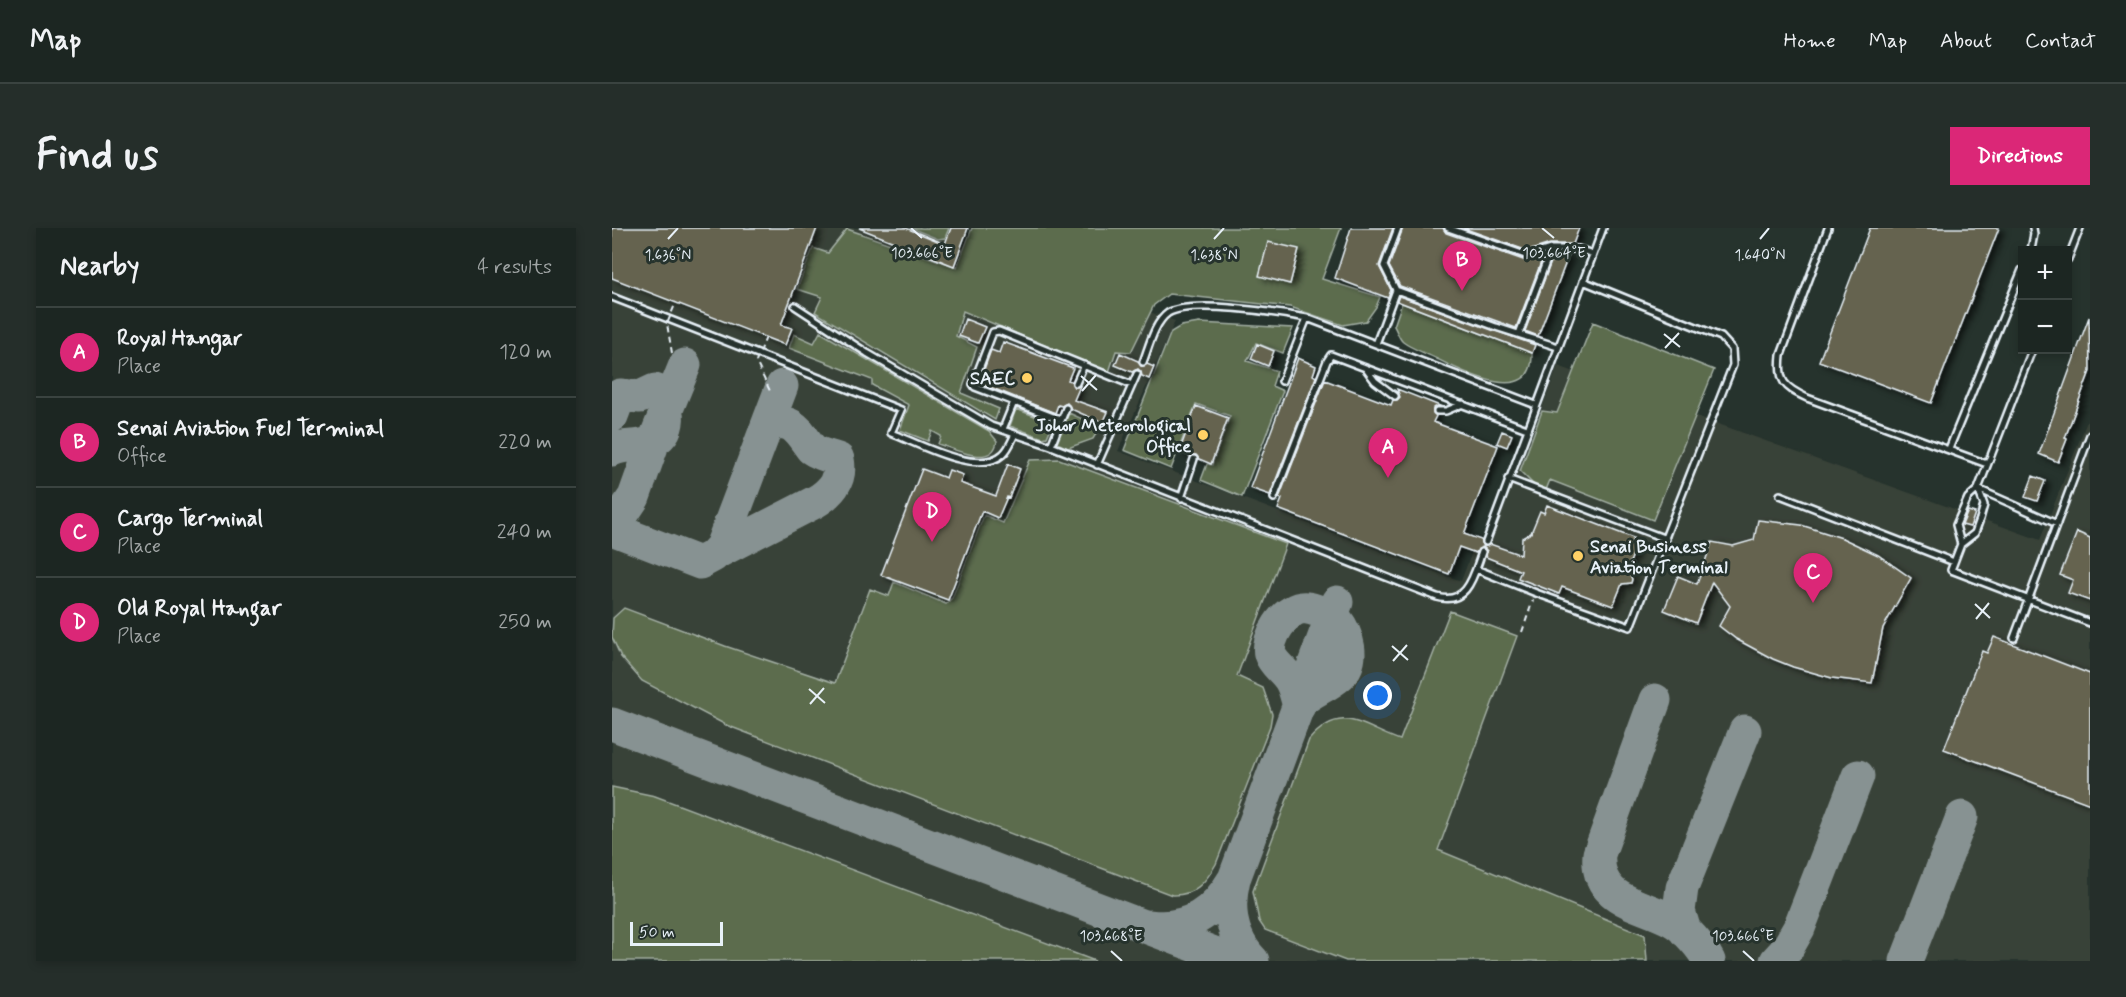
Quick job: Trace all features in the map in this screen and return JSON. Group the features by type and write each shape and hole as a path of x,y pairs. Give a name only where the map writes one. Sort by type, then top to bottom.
{"lane":[{"path":"1398,228 1384,266 1396,290 1558,346"},
{"path":"1448,228 1528,256 1551,249 1578,249 1593,254"},
{"path":"1486,542 1603,228"},
{"path":"1828,228 1781,355 1779,371 1784,382 1807,398 1988,464"},
{"path":"2032,246 2033,228"},
{"path":"2072,247 2080,228"},
{"path":"1520,334 1551,249"},
{"path":"1949,449 2018,280"},
{"path":"1476,569 1536,594 1630,627 1733,365 1732,349 1721,336 1583,281"},
{"path":"1376,344 1396,290"},
{"path":"612,297 901,410 891,433 960,460 979,463 994,459 1003,454 1015,434"},
{"path":"795,306 867,353 991,426 1051,446 1445,600 1462,594 1469,586 1482,552"},
{"path":"1143,362 1156,329 1167,314 1180,308 1282,313 1307,318 1536,405"},
{"path":"1282,381 1307,318"},
{"path":"1061,420 973,384 993,332 999,332 1132,385"},
{"path":"1961,544 1956,525 1968,498 1978,489 2030,354"},
{"path":"1274,498 1331,355 1527,429"},
{"path":"1076,383 1084,365"},
{"path":"1364,367 1376,381 1395,396"},
{"path":"1098,465 1137,374"},
{"path":"1003,429 1014,402"},
{"path":"1437,411 1446,411 1462,404"},
{"path":"1051,446 1066,408"},
{"path":"2014,638 2090,435"},
{"path":"1181,498 1194,459"},
{"path":"1509,479 1666,539"},
{"path":"1978,489 2057,524"},
{"path":"1978,489 1984,505 1980,519 1975,533 1961,544 1952,570 2090,623"},
{"path":"1780,495 1954,562"}],"path":[{"path":"672,353 667,324 676,302"},
{"path":"766,337 756,362 770,391"},
{"path":"1522,632 1536,594"}],"shaded area":[{"path":"612,228 953,228 948,241 1175,321 1118,451 1461,581 1477,539 1490,544 1558,366 2040,540 2090,414 2090,961 612,961"}],"green space":[{"path":"911,228 949,228 945,238 938,239"},
{"path":"972,228 1341,228 1322,279 1380,297 1366,321 1343,325 1290,307 1169,294 1154,305 1131,352 1116,351 1109,372 963,311 956,336 977,347 961,393 999,409 995,420 815,312 822,297 797,289 813,248 828,253 847,229 957,267"},
{"path":"1402,303 1532,353 1529,370 1521,379 1509,383 1494,382 1462,371 1411,347 1402,341 1394,326"},
{"path":"1593,322 1714,370 1653,520 1550,480 1546,490 1534,485 1520,471 1542,411 1557,413"},
{"path":"1199,323 1293,328 1283,353 1256,343 1247,361 1277,371 1272,386 1283,391 1242,497 1201,480 1207,464 1212,465 1230,416 1196,404 1171,469 1124,450 1171,332 1181,326"},
{"path":"820,332 989,431 997,441 994,449 981,456 972,455 938,444 941,436 932,431 928,441 900,430 909,405 872,385 872,380 789,348 794,334 814,343"},
{"path":"1016,409 1053,423 1047,437 1043,438 1010,426"},
{"path":"1069,413 1100,427 1093,439 1068,448 1057,443"},
{"path":"1059,459 1286,544 1237,676 1263,688 1272,714 1270,726 1216,864 1199,887 1187,893 1172,895 726,725 642,681 621,657 612,637 613,618 624,608 725,646 835,683 870,589 889,596 894,582 946,604 952,598 984,515 1003,523 1030,460"},
{"path":"1450,611 1517,636 1438,850 1645,935 1647,961 1346,961 1265,930 1259,921 1253,891 1309,740 1332,722 1342,720 1363,724 1400,740"},
{"path":"612,787 655,796 1095,961 612,961"}],"building":[{"path":"612,228 817,228 781,325 792,328 785,345 612,278"},
{"path":"859,228 906,228 945,244 951,228 968,228 954,266"},
{"path":"1351,228 1393,228 1379,266 1391,290 1388,298 1335,278"},
{"path":"1403,228 1443,228 1446,233 1526,261 1543,257 1516,328 1400,286 1389,266"},
{"path":"1463,228 1579,228 1573,244 1550,244 1528,251"},
{"path":"1870,228 1999,228 1931,403 1819,361"},
{"path":"1268,242 1299,249 1290,284 1259,276"},
{"path":"1554,254 1569,254 1538,336 1525,331"},
{"path":"1399,296 1535,345 1532,353 1397,301"},
{"path":"2089,317 2090,371 2058,462 2039,454"},
{"path":"965,319 985,327 978,343 959,336"},
{"name":"SAEC","path":"1003,342 1073,368 1068,380 1074,387 1080,386 1074,400 1108,412 1103,423 1071,409 1067,403 1062,406 1058,405 1055,413 982,384 985,377 982,375 991,350 999,353"},
{"path":"1257,344 1274,351 1268,366 1251,359"},
{"path":"1120,353 1138,361 1141,366 1147,364 1154,367 1149,379 1142,376 1138,369 1132,372 1115,365"},
{"path":"1298,358 1316,366 1313,375 1316,377 1270,495 1250,488"},
{"path":"1325,380 1391,405 1393,400 1400,397 1397,389 1440,406 1433,409 1436,416 1433,422 1498,446 1464,534 1481,540 1484,546 1490,544 1521,555 1522,538 1531,533 1540,511 1544,513 1547,505 1633,538 1631,545 1636,547 1627,570 1632,579 1631,583 1622,584 1613,606 1562,587 1559,594 1518,578 1521,571 1486,557 1487,551 1483,547 1476,553 1459,547 1449,574 1278,509 1282,499 1279,498"},
{"name":"Johor Meteorological Office","path":"1196,406 1228,418 1211,464 1199,459 1196,455 1190,456 1179,452"},
{"path":"1502,431 1512,435 1507,447 1497,443"},
{"path":"1008,464 1020,469 1009,498 1007,497 998,518 982,511 948,600 881,575 922,469 946,478 949,470 963,475 960,483 996,496"},
{"path":"2033,476 2045,481 2037,501 2025,497"},
{"path":"1968,511 1975,513 1970,527 1962,525"},
{"path":"1758,520 1801,525 1842,538 1878,555 1911,578 1883,628 1872,683 1832,678 1793,667 1736,639 1719,626 1730,606 1712,582 1696,623 1664,610 1678,576 1697,584 1712,542 1733,546 1754,540"},
{"path":"2077,532 2090,538 2090,601 2068,593 2073,580 2060,575"},
{"path":"1994,637 2090,674 2090,804 1944,749 1982,651 1987,653"}],"taxiway":[{"path":"612,519 624,512 634,497 685,365"},
{"path":"612,529 700,563 713,556 721,547 782,386"},
{"path":"612,416 620,395 640,397 655,390 667,411 666,426 657,439 649,443 612,450"},
{"path":"718,552 815,502 831,490 837,479 838,459 813,450 799,431 790,424 768,424"},
{"path":"1253,961 1235,933 1231,912 1234,879 1337,602"},
{"path":"1299,706 1292,683 1272,658 1270,648 1274,633 1283,619 1295,610 1309,608 1336,619 1347,640 1349,654 1348,662 1340,675 1300,702"},
{"path":"1655,700 1599,854 1600,870 1604,882 1622,898 1682,927 1709,961"},
{"path":"612,724 1235,961"},
{"path":"1685,931 1679,911 1682,888 1745,731"},
{"path":"1776,961 1787,949 1799,928 1858,776"},
{"path":"1906,961 1962,817"},
{"path":"1150,926 1177,925 1200,916 1218,901 1234,879"}],"place":[{"name":"Senai Aviation Fuel Terminal","path":"1462,291"},
{"name":"SAEC","path":"1027,378"},
{"name":"Johor Meteorological Office","path":"1203,435"},
{"name":"Royal Hangar","path":"1388,478"},
{"name":"Old Royal Hangar","path":"932,542"},
{"name":"Senai Business Aviation Terminal","path":"1578,556"},
{"name":"Cargo Terminal","path":"1813,603"}]}
